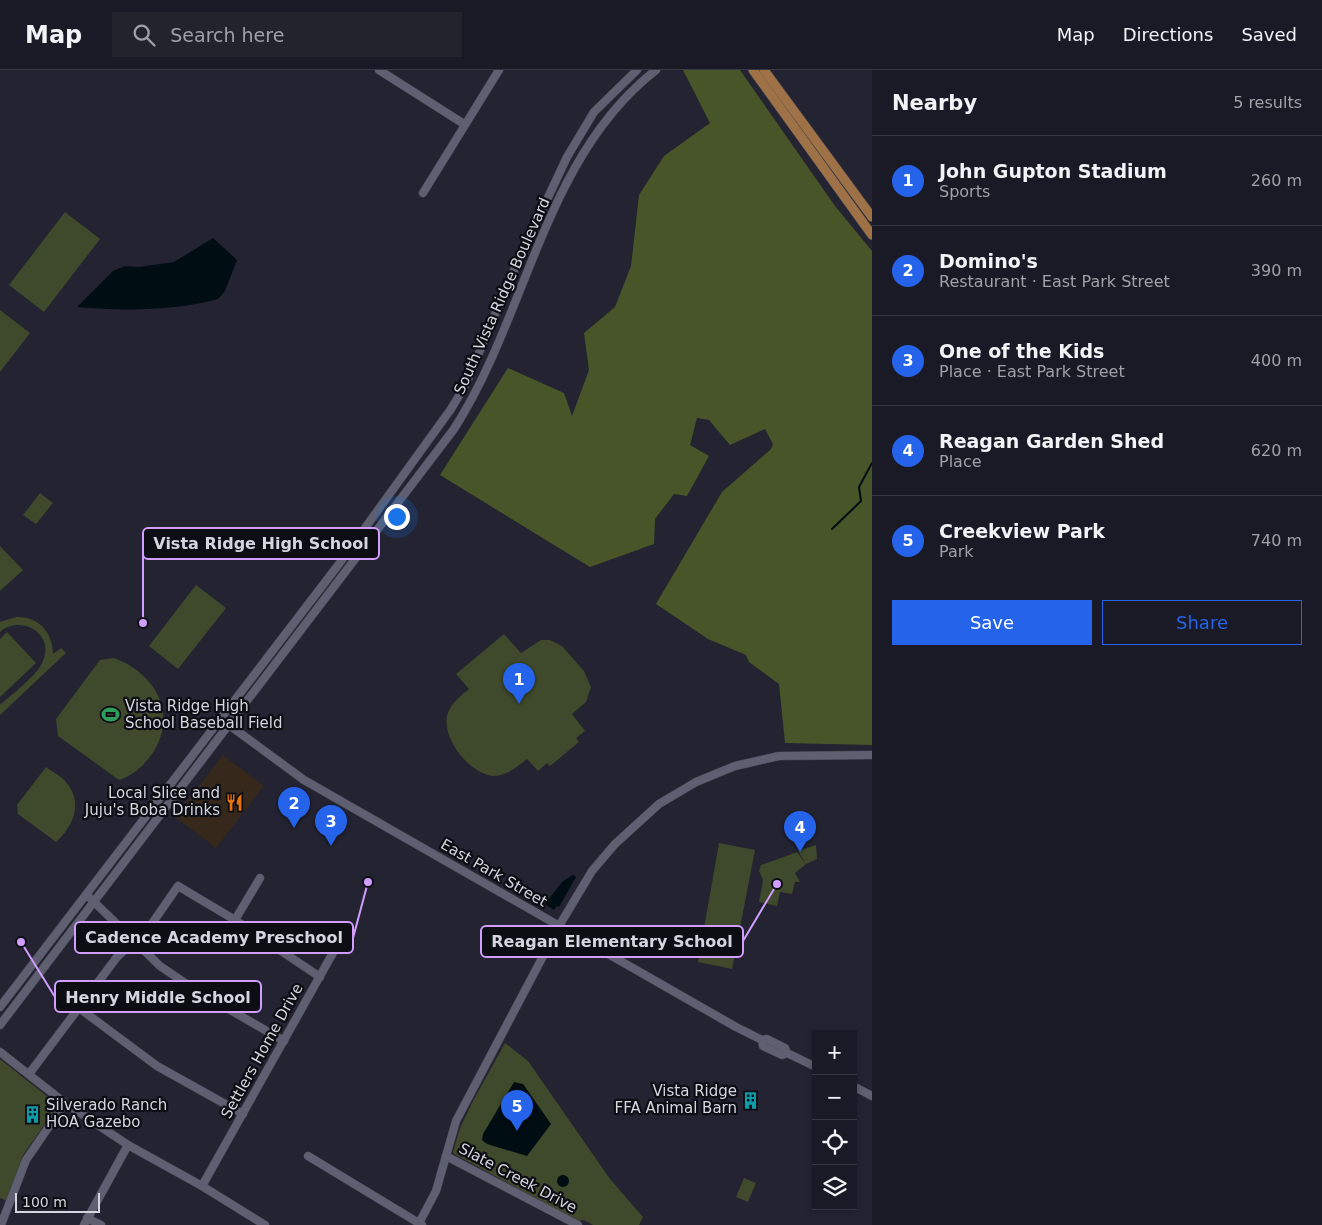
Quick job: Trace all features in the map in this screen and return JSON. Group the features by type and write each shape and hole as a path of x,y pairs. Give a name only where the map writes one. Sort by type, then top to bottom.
{"main road":[{"path":"753,70 872,235"},
{"path":"764,70 872,217"},
{"path":"856,213 865,207"}],"street":[{"path":"379,70 464,124"},
{"path":"423,193 499,70"},
{"name":"South Vista Ridge Boulevard","path":"0,1007 84,894 305,607 451,409 466,384 508,285 567,157 594,112 637,70"},
{"name":"South Vista Ridge Boulevard","path":"0,1025 464,414 478,388 537,250 583,153 616,107 656,70"},
{"name":"East Park Street","path":"220,718 304,780 762,1040 767,1039 785,1048 787,1053 812,1065"},
{"path":"308,1156 420,1224 436,1191 456,1121 559,926 592,871 615,844 659,804 689,786 735,766 779,756 872,755"},
{"path":"235,920 260,878"},
{"path":"29,1074 117,957 151,925 178,886 235,920 320,977"},
{"path":"84,894 153,960 194,989 284,1041"},
{"name":"Settlers Home Drive","path":"202,1186 334,951 338,928"},
{"path":"79,1008 158,1066 242,1114"},
{"path":"0,1052 65,1103 128,1146 202,1186 265,1225"},
{"path":"857,1088 872,1096"},
{"path":"1,1225 4,1206 32,1150 65,1103"},
{"path":"101,1225 85,1221 128,1146"},
{"name":"Slate Creek Drive","path":"446,1156 578,1225"}],"shaded area":[{"path":"213,238 237,260 225,291 218,299 166,308 112,309 77,307 113,271 125,266 139,267 174,262"},
{"path":"223,755 264,786 216,848 175,817"},
{"path":"573,875 576,877 559,907 557,906 554,910 545,904 563,881"},
{"path":"514,1082 523,1084 551,1124 527,1156 487,1144 482,1140 483,1134"},
{"path":"561,1175 565,1175 569,1181 565,1187 561,1187 557,1183 557,1179"}],"green space":[{"path":"683,70 740,70 835,206 872,251 872,745 785,743 779,684 749,662 746,655 708,639 656,604 722,492 771,449 773,444 765,429 730,445 709,420 697,418 690,445 709,456 687,496 674,494 655,519 654,544 590,567 440,475 508,368 564,393 572,416 589,370 584,333 615,307 631,266 639,195 664,156 710,123"},
{"path":"65,212 100,239 44,312 9,285"},
{"path":"0,310 30,333 0,372"},
{"path":"40,493 53,503 36,524 23,515"},
{"path":"0,546 23,570 0,591"},
{"path":"196,585 226,608 178,669 149,646"},
{"path":"16,617 31,619 43,627 50,639 53,654 61,648 66,653 0,715 0,705 40,667 45,651 40,635 26,626 8,627 0,632 0,622"},
{"path":"7,632 36,663 0,697 0,639"},
{"path":"504,634 521,653 541,640 550,640 562,646 584,671 591,687 586,702 572,714 585,731 576,738 579,742 550,766 547,763 538,771 527,759 507,773 493,776 475,769 453,745 449,735 447,716 453,704 469,689 456,674"},
{"name":"Vista Ridge High School Baseball Field","path":"114,658 129,665 151,684 163,710 160,739 152,754 138,770 119,780 58,736 56,719 100,660"},
{"path":"46,767 65,781 74,797 75,805 72,821 68,829 56,842 18,814 17,805"},
{"path":"719,843 755,850 732,969 698,962"},
{"path":"816,845 817,859 806,864 798,851"},
{"path":"797,852 806,864 795,873 800,882 795,882 792,894 780,892 777,906 759,902 763,880 759,871 761,865"},
{"path":"505,1043 528,1061 610,1179 643,1217 639,1225 593,1225 584,1220 578,1221 454,1154 460,1128"},
{"path":"0,1059 58,1105 23,1155 7,1201 0,1198"},
{"path":"744,1178 756,1183 748,1202 736,1197"}],"waterway":[{"path":"832,529 861,501 859,487 872,463"}],"place":[{"name":"Vista Ridge High School","path":"143,623"},
{"name":"John Gupton Stadium","path":"519,704"},
{"name":"Vista Ridge High School Baseball Field","path":"111,715"},
{"name":"Local Slice and Juju's Boba Drinks","path":"234,802"},
{"name":"Domino's","path":"294,828"},
{"name":"One of the Kids","path":"331,846"},
{"name":"Reagan Garden Shed","path":"800,852"},
{"name":"Cadence Academy Preschool","path":"368,882"},
{"name":"Reagan Elementary School","path":"777,884"},
{"name":"Henry Middle School","path":"21,942"},
{"name":"Vista Ridge FFA Animal Barn","path":"751,1100"},
{"name":"Silverado Ranch HOA Gazebo","path":"32,1114"},
{"name":"Creekview Park","path":"517,1131"}]}
